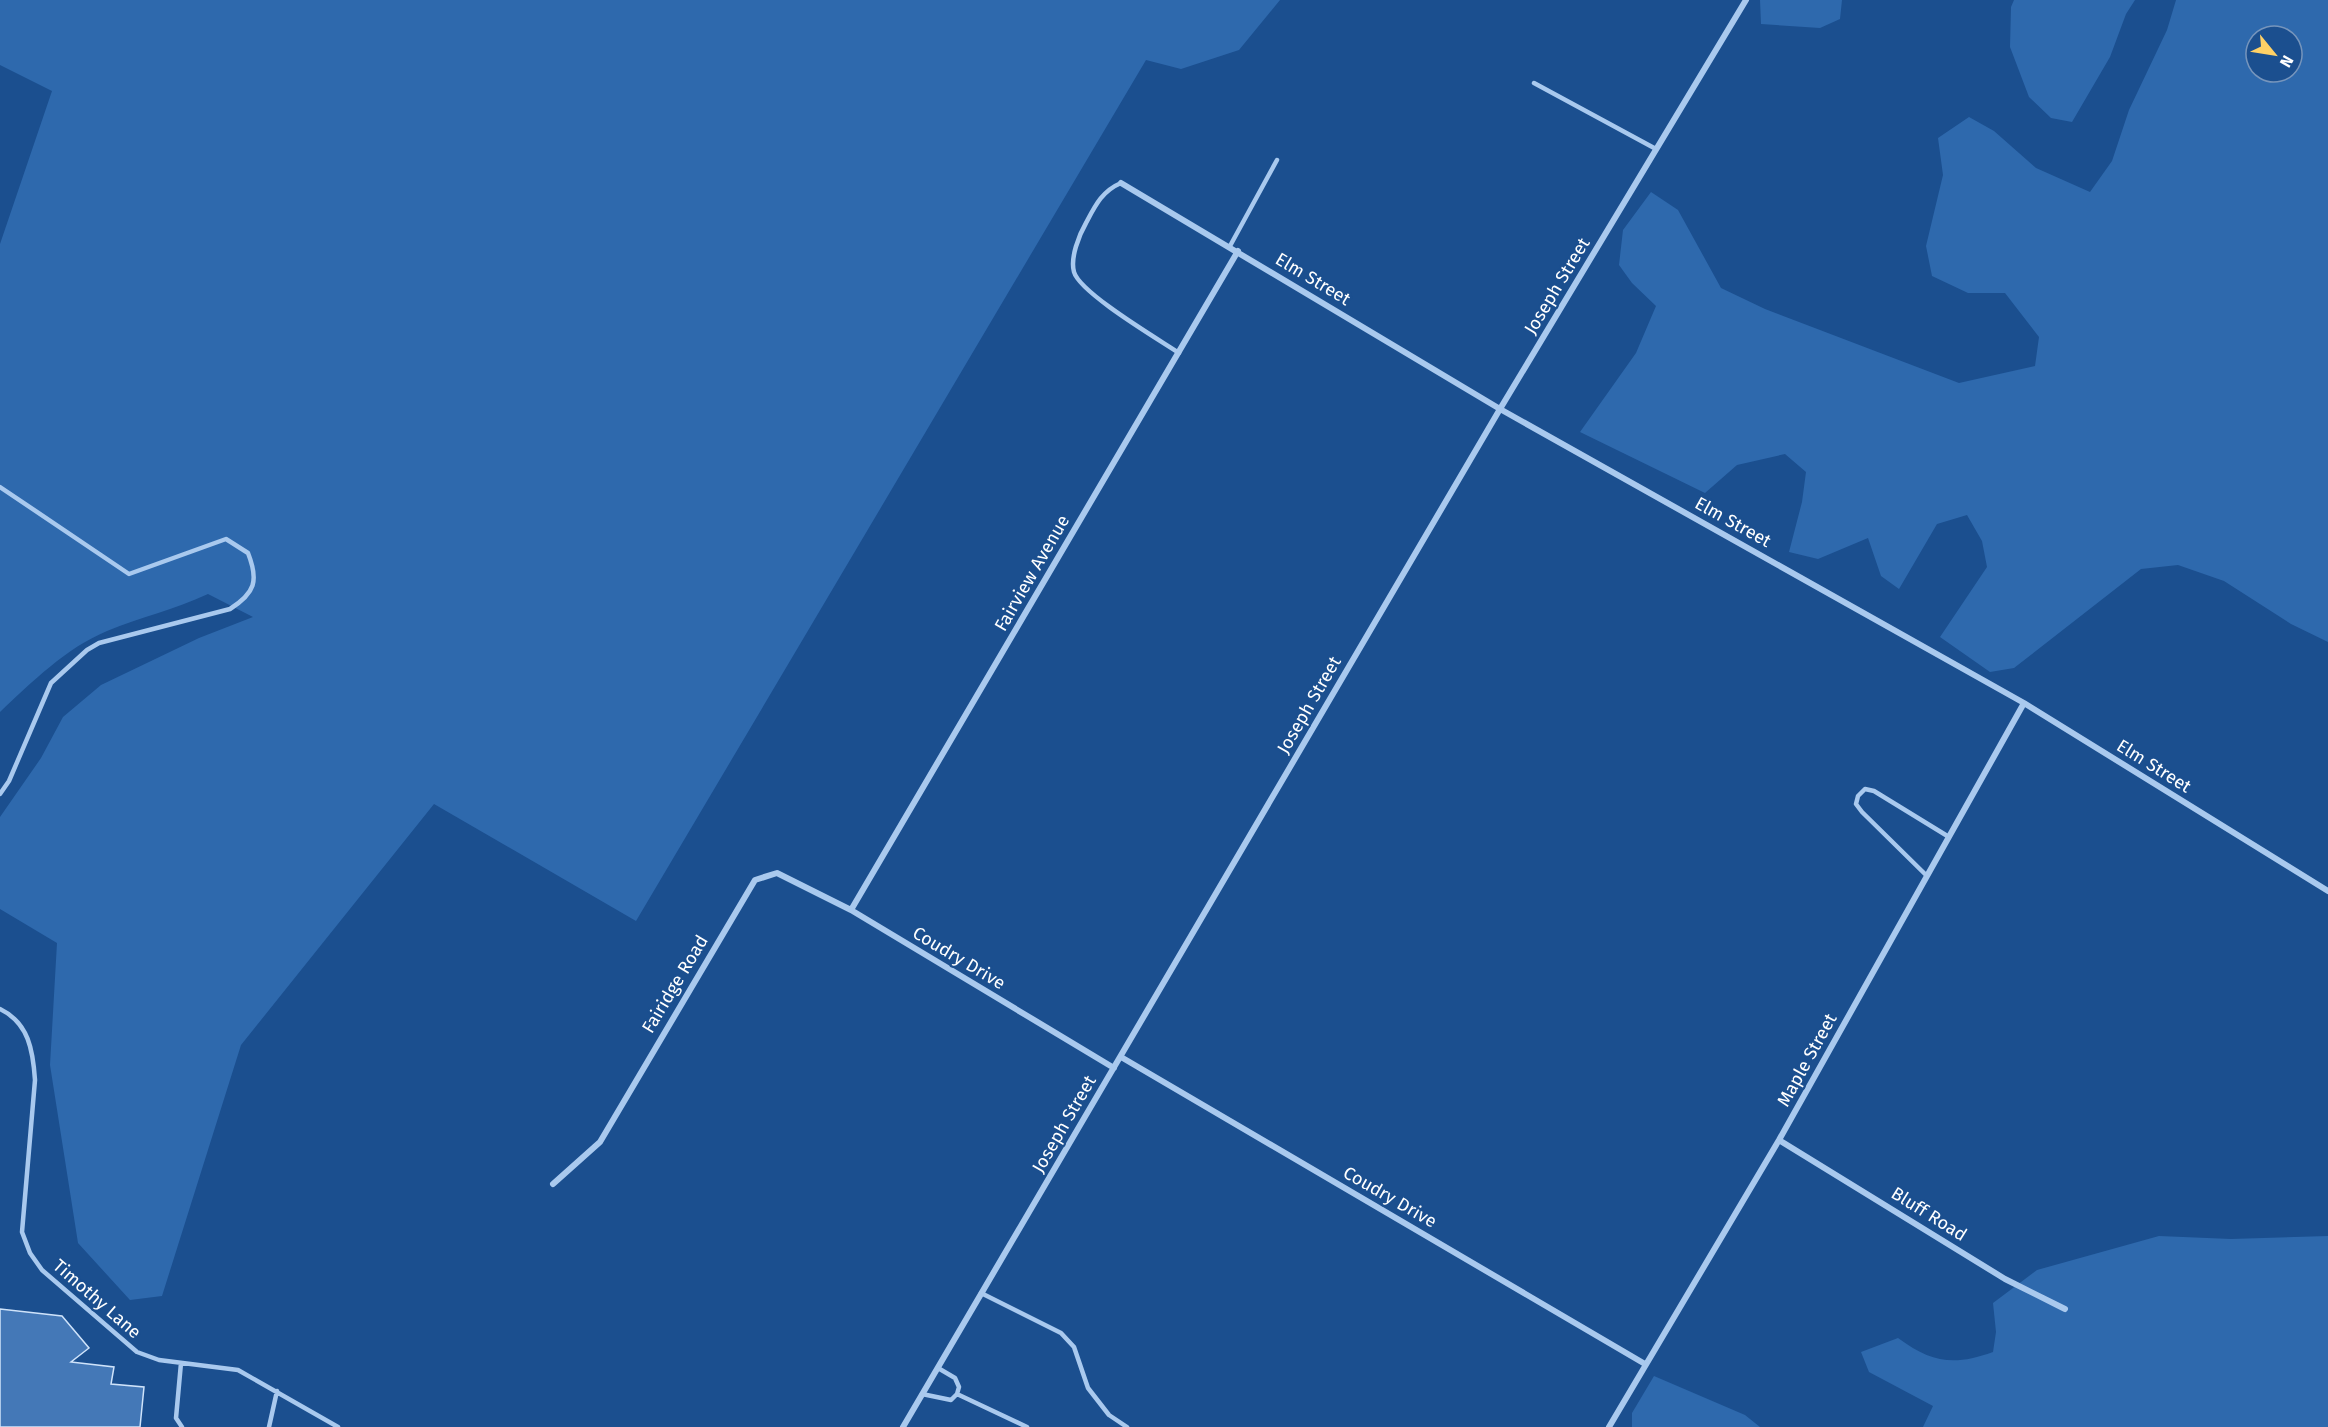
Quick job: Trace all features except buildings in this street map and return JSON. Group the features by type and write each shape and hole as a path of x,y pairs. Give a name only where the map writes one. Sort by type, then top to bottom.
{"street":[{"name":"Joseph Street","path":"903,1427 1500,409 1746,0"},
{"name":"Elm Street","path":"1121,183 1239,251 1500,409 2024,703 2328,891"},
{"name":"Fairview Avenue","path":"851,910 1239,251"},
{"name":"Maple Street","path":"1609,1427 1779,1140 2024,703"},
{"name":"Fairidge Road","path":"554,1184 600,1142 755,880 777,873 851,910"},
{"name":"Coudry Drive","path":"851,910 1114,1068"},
{"name":"Coudry Drive","path":"1120,1057 1645,1364"},
{"name":"Bluff Road","path":"1779,1140 2005,1279 2065,1309"}],"lane":[{"path":"1534,83 1656,149"},
{"path":"1230,246 1277,159"},
{"path":"1121,183 1103,194 1083,228 1074,260 1074,273 1095,296 1179,353"},
{"path":"0,487 129,574 226,539 248,553 255,579 247,598 230,609 99,643 87,650 51,683 9,781 0,794"},
{"path":"1927,876 1862,812 1856,804 1858,796 1864,789 1874,791 1949,837"},
{"name":"Timothy Lane","path":"0,1009 15,1018 24,1030 34,1068 22,1232 27,1246 42,1270 121,1340 143,1355 182,1363 238,1370 277,1390 338,1427"},
{"path":"981,1293 1061,1333 1074,1347 1088,1388 1109,1415 1127,1427"},
{"path":"182,1363 176,1418 182,1427"},
{"path":"922,1394 951,1400 957,1394 959,1387 955,1378 938,1368"},
{"path":"269,1427 277,1390"},
{"path":"957,1394 1027,1427"}],"shaded area":[{"path":"0,0 1280,0 1239,50 1181,69 1146,60 636,921 434,804 241,1045 162,1296 130,1300 78,1243 50,1065 57,943 0,909 0,817 41,758 63,717 101,685 199,638 253,617 208,594 120,626 92,638 64,656 0,712 0,244 52,91 0,65"},
{"path":"1760,0 1842,0 1840,19 1820,28 1761,24"},
{"path":"2014,0 2135,0 2126,14 2110,57 2072,122 2051,118 2029,97 2010,47 2011,7"},
{"path":"2176,0 2328,0 2328,642 2291,624 2224,581 2178,565 2141,569 2014,668 1990,672 1940,637 1987,567 1982,541 1967,515 1937,524 1899,589 1881,576 1868,538 1818,559 1789,552 1802,502 1806,472 1785,454 1737,465 1705,493 1580,432 1636,353 1656,306 1632,283 1619,265 1623,230 1651,192 1678,210 1721,288 1765,309 1959,383 2035,366 2039,337 2005,293 1968,293 1932,276 1926,246 1943,175 1938,138 1969,117 1994,131 2036,168 2090,192 2112,161 2129,110 2167,30"},
{"path":"2159,1236 2231,1239 2328,1236 2328,1427 1923,1427 1933,1406 1869,1372 1861,1352 1898,1338 1922,1353 1944,1360 1966,1359 1993,1352 1996,1332 1993,1303 2037,1270"},
{"path":"1654,1376 1745,1415 1760,1427 1632,1427 1632,1413"}]}
